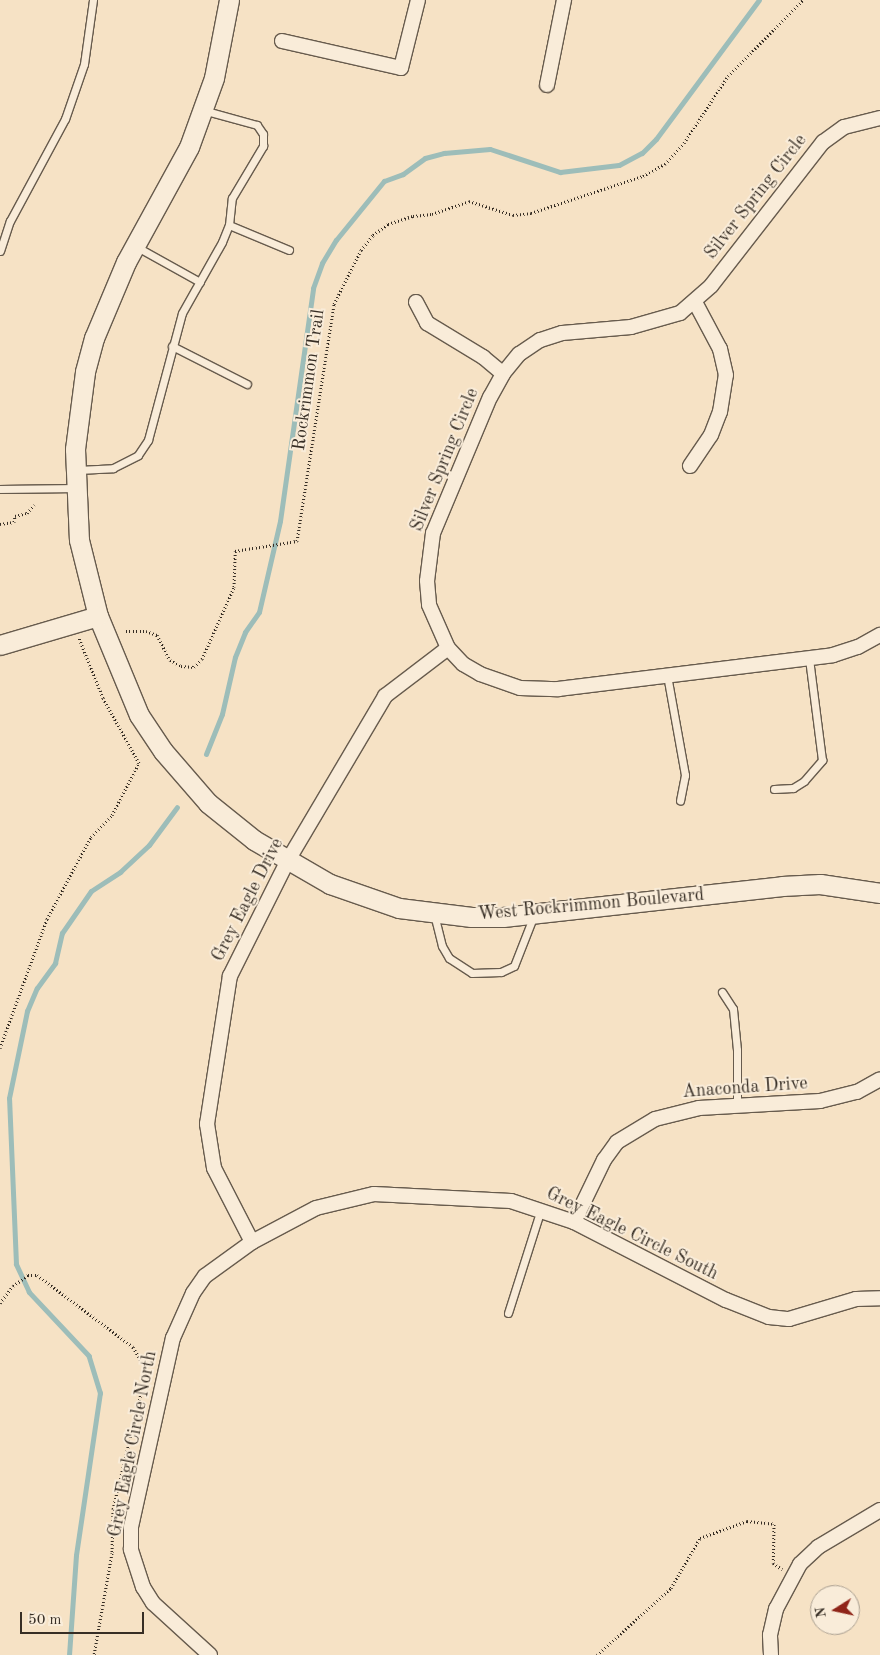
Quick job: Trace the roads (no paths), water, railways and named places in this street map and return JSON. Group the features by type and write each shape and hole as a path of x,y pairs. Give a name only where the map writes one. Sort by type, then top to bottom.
{"main road":[{"name":"West Rockrimmon Boulevard","path":"229,0 214,78 203,110 189,147 108,298 84,372 78,408 74,479 80,540 98,616 139,715 183,777 232,824 286,862 364,897 434,913 471,917 534,914 782,886 820,884 880,893"},
{"path":"0,644 98,616"}],"street":[{"path":"282,40 401,68 418,0"},
{"path":"547,86 564,0"},
{"name":"Silver Spring Circle","path":"880,118 844,126 823,142 711,286 695,302 680,312 649,324 562,333 540,340 519,354 503,374 433,534 428,557 428,605 448,648 463,664 480,674 520,688 558,689 809,658 858,647 880,635"},
{"path":"416,302 427,323 483,357 503,374"},
{"path":"690,466 711,435 720,412 726,375 720,348 695,302"},
{"name":"Grey Eagle Drive","path":"252,1242 214,1168 207,1124 230,976 286,862 386,696 448,648"},
{"name":"Anaconda Drive","path":"574,1222 604,1160 617,1142 649,1122 677,1112 820,1101 857,1092 880,1079"},
{"name":"Grey Eagle Circle South","path":"252,1242 316,1208 356,1196 482,1198 511,1201 542,1209 574,1222 726,1300 769,1317 789,1319 856,1298 880,1298"},
{"name":"Grey Eagle Circle North","path":"210,1655 166,1618 143,1587 131,1549 132,1527 173,1338 182,1314 205,1276 252,1242"},
{"path":"770,1655 770,1635 776,1609 792,1576 818,1547 880,1510"}],"lane":[{"path":"0,251 10,221 65,119 84,64 93,0"},
{"path":"0,489 74,479 96,471 113,468 138,454 155,424 172,346 182,313 230,225 232,198 263,146 263,134 257,125 203,110"},
{"path":"230,225 289,250"},
{"path":"135,246 200,282"},
{"path":"172,346 247,384"},
{"path":"774,789 793,788 804,781 822,760 809,658"},
{"path":"667,675 685,775 680,801"},
{"path":"434,913 442,946 449,958 472,973 501,972 514,966 534,914"},
{"path":"722,992 733,1009 737,1050 737,1106"},
{"path":"508,1313 542,1209"}],"waterway":[{"path":"206,754 222,714 235,657 245,632 259,612 280,521 313,288 322,263 336,240 384,181 403,174 425,158 444,153 490,149 560,172 619,165 642,153 656,139 759,0"},
{"path":"69,1655 76,1555 100,1393 89,1356 29,1292 16,1264 9,1098 27,1011 37,988 55,963 62,933 91,891 120,872 149,845 177,807"}]}
